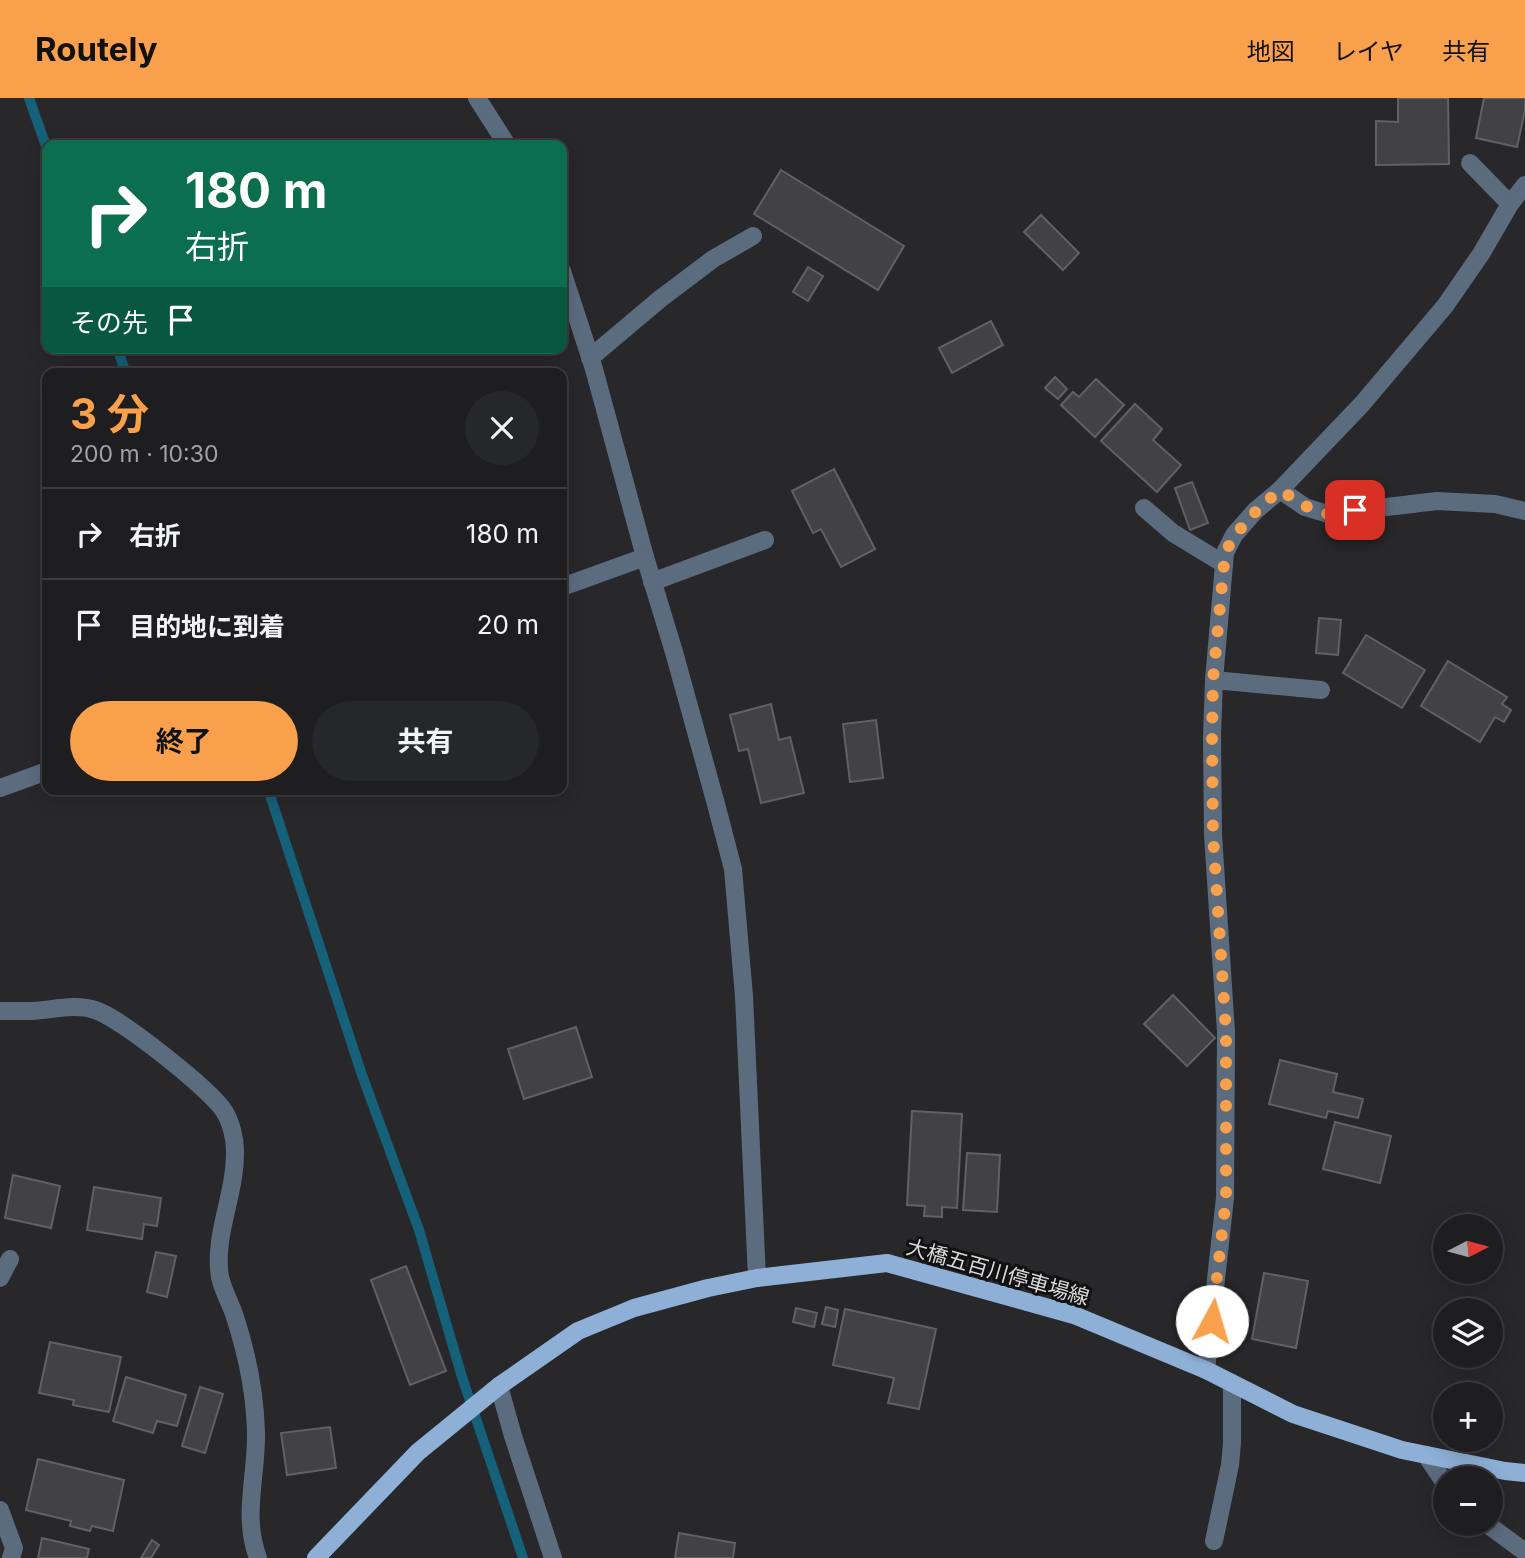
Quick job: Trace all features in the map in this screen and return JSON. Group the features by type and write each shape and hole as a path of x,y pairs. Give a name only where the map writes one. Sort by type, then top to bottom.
{"main road":[{"name":"大橋五百川停車場線","path":"316,1558 418,1452 493,1391 578,1331 635,1308 708,1288 757,1278 887,1263 1074,1315 1206,1370 1293,1414 1402,1450 1525,1473"}],"street":[{"path":"477,98 504,140"},
{"path":"1470,163 1510,204"},
{"path":"1206,1370 1226,1198 1226,1032 1213,835 1212,737 1213,680 1225,553 1234,535 1255,511 1280,490 1362,404 1445,306 1525,185"},
{"path":"590,358 713,259 753,236"},
{"path":"567,287 674,652 733,869 744,996 757,1278"},
{"path":"1280,490 1305,506 1328,514 1437,500 1495,504 1525,511"},
{"path":"1144,508 1173,533 1224,564"},
{"path":"652,582 765,540"},
{"path":"567,585 645,557"},
{"path":"1213,680 1321,690"},
{"path":"0,788 42,773"},
{"path":"0,1011 75,1007 103,1013 146,1042 214,1097 225,1112 235,1150 218,1250 220,1279 235,1318 254,1397 256,1454 249,1508 252,1542 258,1558"},
{"path":"0,1278 10,1259"},
{"path":"1214,1541 1230,1465 1232,1383"},
{"path":"493,1391 513,1436 553,1558"},
{"path":"1426,1455 1433,1466"},
{"path":"0,1510 13,1548 11,1558"},
{"path":"1503,1536 1525,1552"}],"building":[{"path":"1398,98 1448,98 1449,164 1376,165 1376,121 1398,122"},
{"path":"1484,98 1525,98 1517,147 1476,138"},
{"path":"781,170 904,246 878,290 754,214"},
{"path":"1041,215 1079,253 1063,270 1024,232"},
{"path":"808,267 823,276 808,301 793,292"},
{"path":"991,321 1003,345 952,373 939,348"},
{"path":"1055,377 1067,389 1058,399 1045,388"},
{"path":"1096,379 1124,405 1095,437 1061,405 1073,392 1079,397"},
{"path":"1135,404 1162,429 1153,440 1181,465 1157,492 1101,441"},
{"path":"834,469 875,549 841,567 821,529 813,533 792,491"},
{"path":"1192,482 1208,523 1190,530 1175,488"},
{"path":"1319,618 1341,620 1338,655 1316,653"},
{"path":"1366,635 1425,670 1402,708 1343,673"},
{"path":"1448,661 1507,697 1502,704 1511,710 1504,722 1495,717 1480,742 1421,706"},
{"path":"771,704 779,740 790,737 804,793 761,803 748,749 739,751 730,715"},
{"path":"876,720 883,778 850,782 843,724"},
{"path":"1173,995 1215,1038 1187,1066 1144,1024"},
{"path":"576,1027 592,1077 524,1099 508,1049"},
{"path":"1280,1060 1337,1074 1333,1092 1363,1099 1358,1118 1328,1111 1326,1118 1269,1104"},
{"path":"912,1111 962,1114 957,1208 942,1207 942,1217 924,1216 925,1206 907,1205"},
{"path":"1335,1122 1391,1136 1380,1183 1323,1169"},
{"path":"967,1153 1000,1155 997,1212 963,1210"},
{"path":"13,1175 60,1186 51,1228 5,1218"},
{"path":"94,1187 161,1198 157,1226 144,1224 142,1239 87,1230"},
{"path":"156,1252 176,1256 167,1297 147,1292"},
{"path":"406,1266 446,1371 410,1385 371,1280"},
{"path":"1264,1273 1308,1281 1296,1348 1252,1339"},
{"path":"826,1307 838,1310 835,1327 822,1324"},
{"path":"796,1308 817,1313 814,1327 793,1322"},
{"path":"845,1309 936,1329 919,1409 888,1403 894,1378 833,1365"},
{"path":"50,1342 121,1357 109,1412 73,1405 74,1400 39,1393"},
{"path":"126,1377 186,1395 177,1426 157,1421 153,1433 113,1421"},
{"path":"200,1387 223,1394 205,1453 182,1446"},
{"path":"330,1427 336,1468 287,1475 281,1433"},
{"path":"38,1459 124,1480 113,1531 92,1526 90,1531 70,1526 71,1521 26,1510"},
{"path":"679,1533 735,1543 733,1558 675,1558"},
{"path":"42,1538 89,1549 87,1558 38,1558"},
{"path":"152,1540 159,1545 151,1558 141,1558"}],"waterway":[{"path":"29,98 44,140"},
{"path":"119,354 124,368"},
{"path":"270,795 362,1075 419,1230 462,1377 523,1558"}],"route":[{"path":"1212,1321 1226,1198 1226,1032 1213,835 1212,737 1213,680 1225,553 1234,535 1255,511 1280,490 1305,506 1328,514 1355,510"}]}
